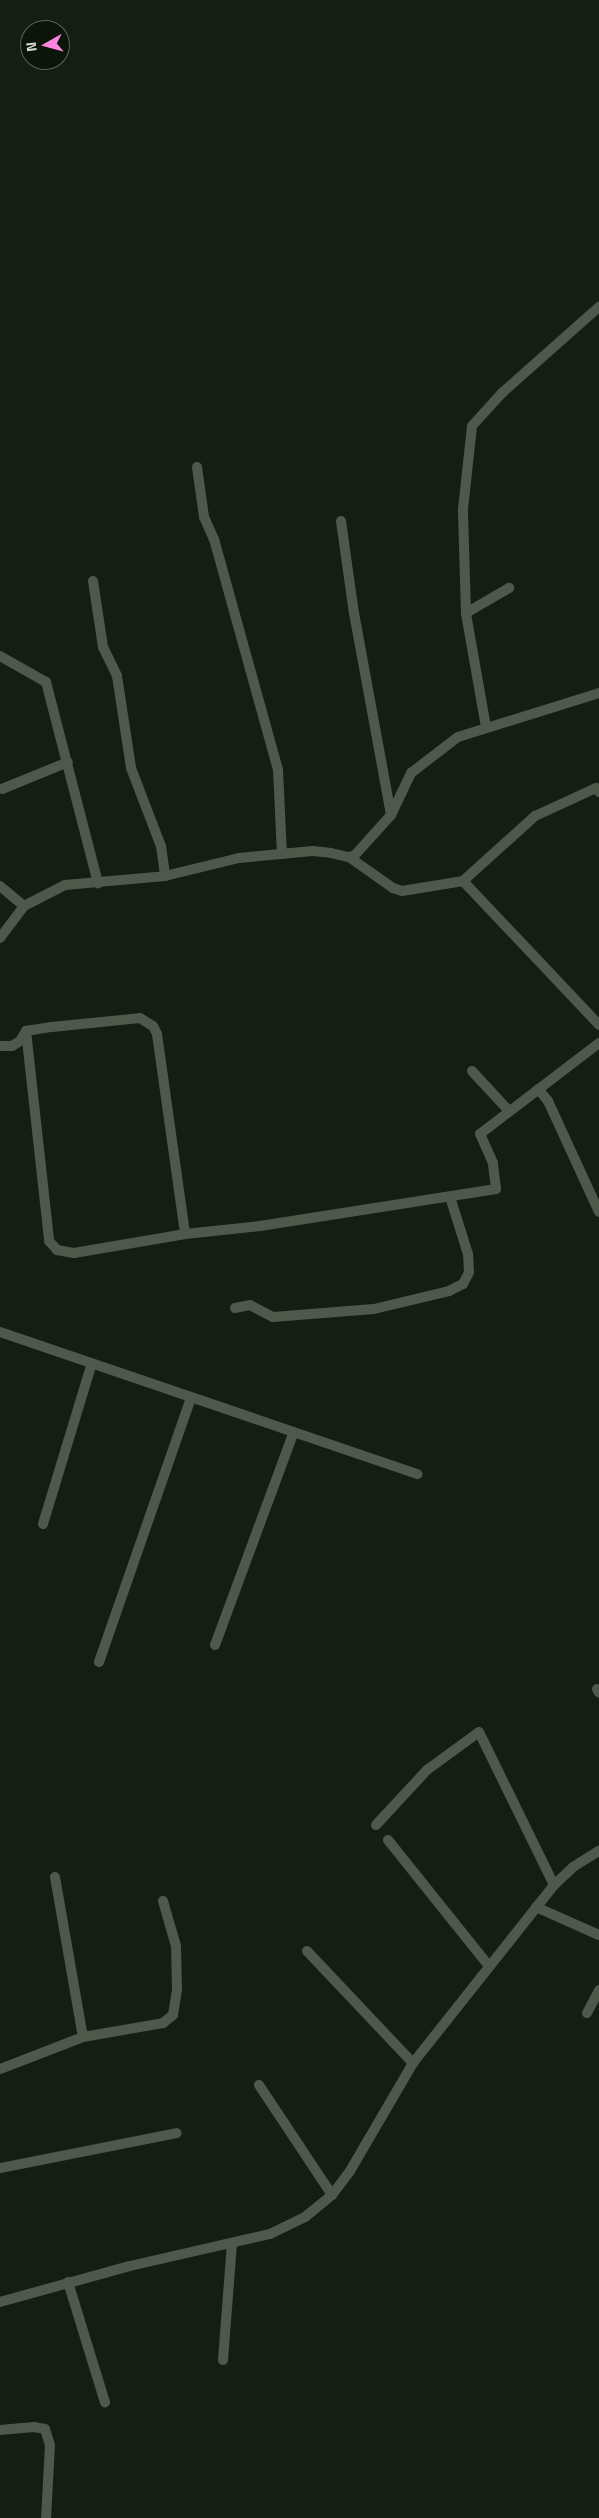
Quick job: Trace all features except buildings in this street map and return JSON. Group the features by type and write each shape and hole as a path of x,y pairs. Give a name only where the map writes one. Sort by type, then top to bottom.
{"street":[{"path":"486,727 466,613 464,509 472,426 502,393 599,306"},
{"path":"197,467 204,517 222,567 278,770 282,854"},
{"path":"341,521 354,613 391,815"},
{"path":"93,581 103,647 117,676 131,768 161,846 165,876"},
{"path":"466,613 509,588"},
{"path":"0,656 46,682 98,883"},
{"path":"349,857 355,855 391,815 411,773 458,737 599,693"},
{"path":"2,789 68,762"},
{"path":"0,938 24,906 65,885 165,876 239,858 313,851 349,857 392,888 402,891 462,881 535,816 596,788 599,792"},
{"path":"462,881 599,1025"},
{"path":"0,886 24,906"},
{"path":"0,1046 16,1043 26,1031 140,1018 153,1026 157,1034 185,1234"},
{"path":"26,1031 49,1241 58,1250 74,1253 185,1234 260,1226 496,1189 493,1163 480,1134 599,1043"},
{"path":"472,1071 509,1111"},
{"path":"538,1089 548,1101 599,1212"},
{"path":"235,1308 250,1305 273,1317 374,1309 449,1291 463,1284 469,1272 468,1254 450,1197"},
{"path":"0,1332 418,1474"},
{"path":"43,1524 92,1363"},
{"path":"99,1662 191,1398"},
{"path":"215,1644 294,1432"},
{"path":"376,1825 427,1770 479,1732 554,1885"},
{"path":"388,1840 489,1966"},
{"path":"0,2302 68,2282 270,2234 305,2216 332,2195 350,2171 413,2063 536,1907 554,1885 573,1867 599,1851"},
{"path":"55,1877 83,2037"},
{"path":"0,2069 83,2037 163,2023 173,2015 177,1989 176,1946 164,1901"},
{"path":"536,1907 599,1935"},
{"path":"307,1951 413,2063"},
{"path":"587,2013 599,1990"},
{"path":"259,2085 332,2195"},
{"path":"0,2168 177,2133"},
{"path":"224,2360 232,2243"},
{"path":"68,2282 105,2402"},
{"path":"0,2430 34,2427 45,2429 50,2445 46,2518"}]}
